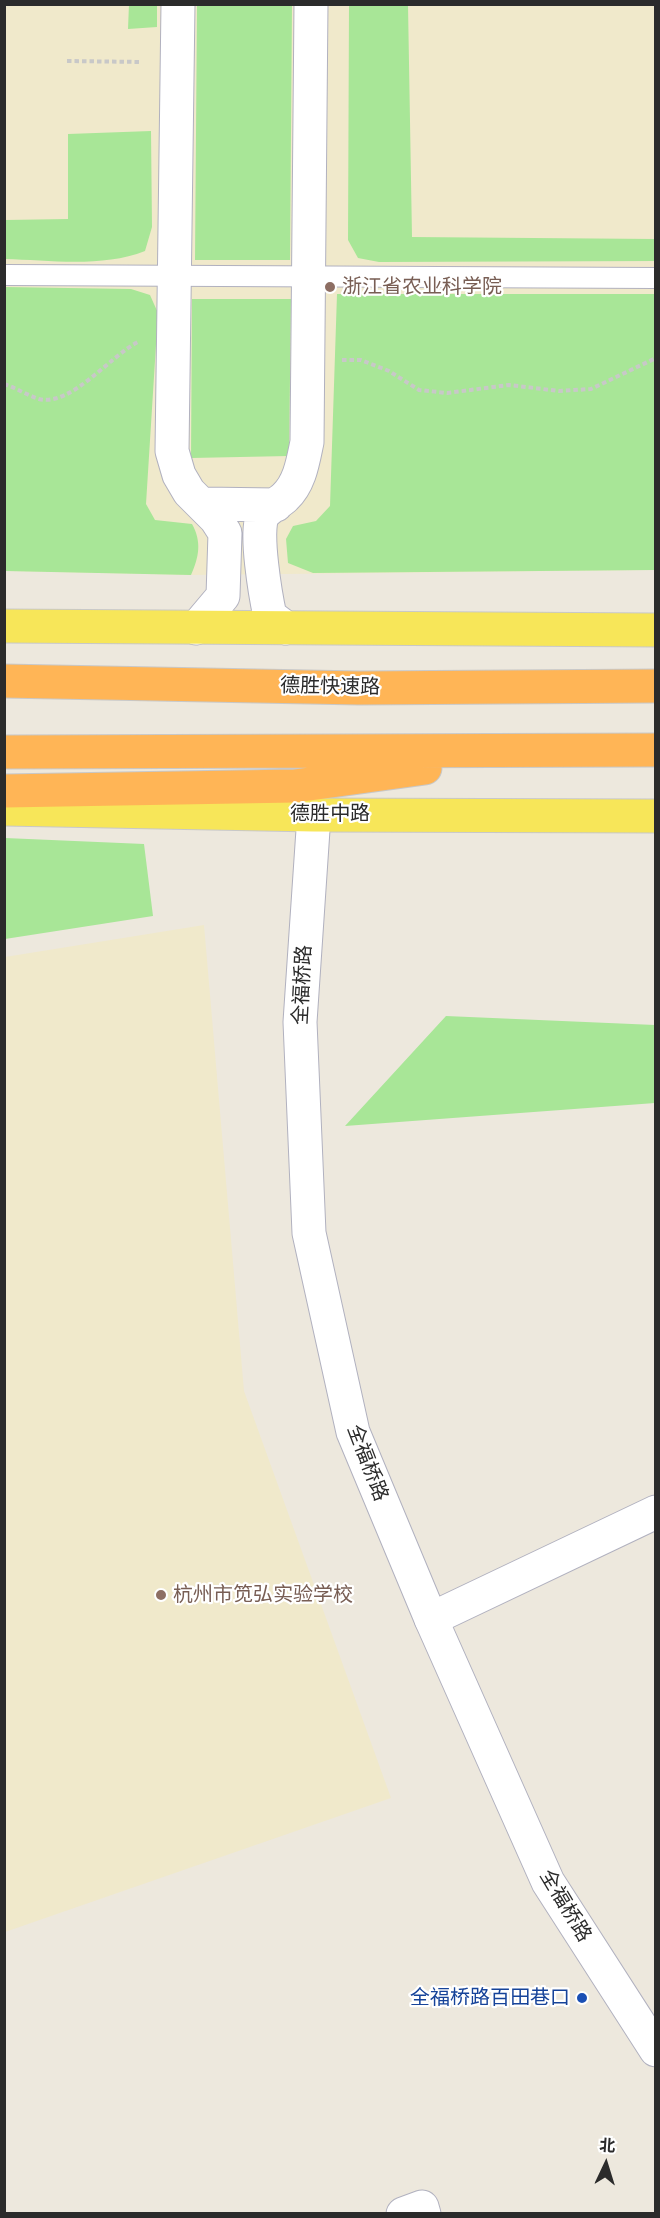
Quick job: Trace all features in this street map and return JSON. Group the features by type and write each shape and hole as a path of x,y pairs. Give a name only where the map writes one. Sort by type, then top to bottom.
{"highway":[{"name":"德胜快速路","path":"4,681 359,688 656,686"},
{"path":"4,791 295,786 548,750"},
{"path":"4,752 656,750"}],"main road":[{"path":"4,626 656,630"},
{"name":"德胜中路","path":"4,808 315,815 656,816"}],"street":[{"path":"178,4 172,451 179,475 189,492 203,504 225,533 223,596 196,628"},
{"path":"286,628 270,616 265,592 260,528 263,515 287,496 301,472 307,442 311,4"},
{"path":"203,504 276,505"},
{"name":"全福桥路","path":"315,815 300,1022 309,1233 353,1432 431,1619 548,1882 656,2050"},
{"path":"431,1619 656,1512"},
{"path":"403,2214 422,2207 424,2214"}],"lane":[{"path":"4,275 175,278 656,278"}],"path":[{"path":"67,62 178,62"},
{"path":"4,384 40,399 55,400 78,387 126,348 144,339 174,332"},
{"path":"308,360 361,360 389,371 419,390 447,393 509,385 559,391 591,389 656,358"}],"shaded area":[{"name":"浙江省农业科学院","path":"5,5 655,5 655,570 191,575 5,571"},
{"name":"杭州市笕弘实验学校","path":"204,925 244,1391 391,1798 5,1932 5,957"}],"green space":[{"path":"129,4 157,5 157,27 128,29"},
{"path":"197,5 292,5 290,260 195,260"},
{"path":"349,5 408,5 412,237 655,239 655,261 379,262 358,258 348,240"},
{"path":"151,131 152,227 145,251 111,260 5,259 5,220 68,219 68,134"},
{"path":"5,287 131,289 150,295 158,313 146,504 155,520 192,524 197,537 198,550 191,575 5,571"},
{"path":"337,294 655,294 655,570 313,573 288,563 286,539 293,526 316,521 330,506"},
{"path":"192,299 291,299 289,456 191,458"},
{"path":"5,838 144,844 153,916 5,939"},
{"path":"446,1016 655,1025 655,1103 345,1126"}],"place":[{"name":"浙江省农业科学院","path":"330,287"},
{"name":"杭州市笕弘实验学校","path":"161,1595"},
{"name":"全福桥路百田巷口","path":"582,1998"}]}
